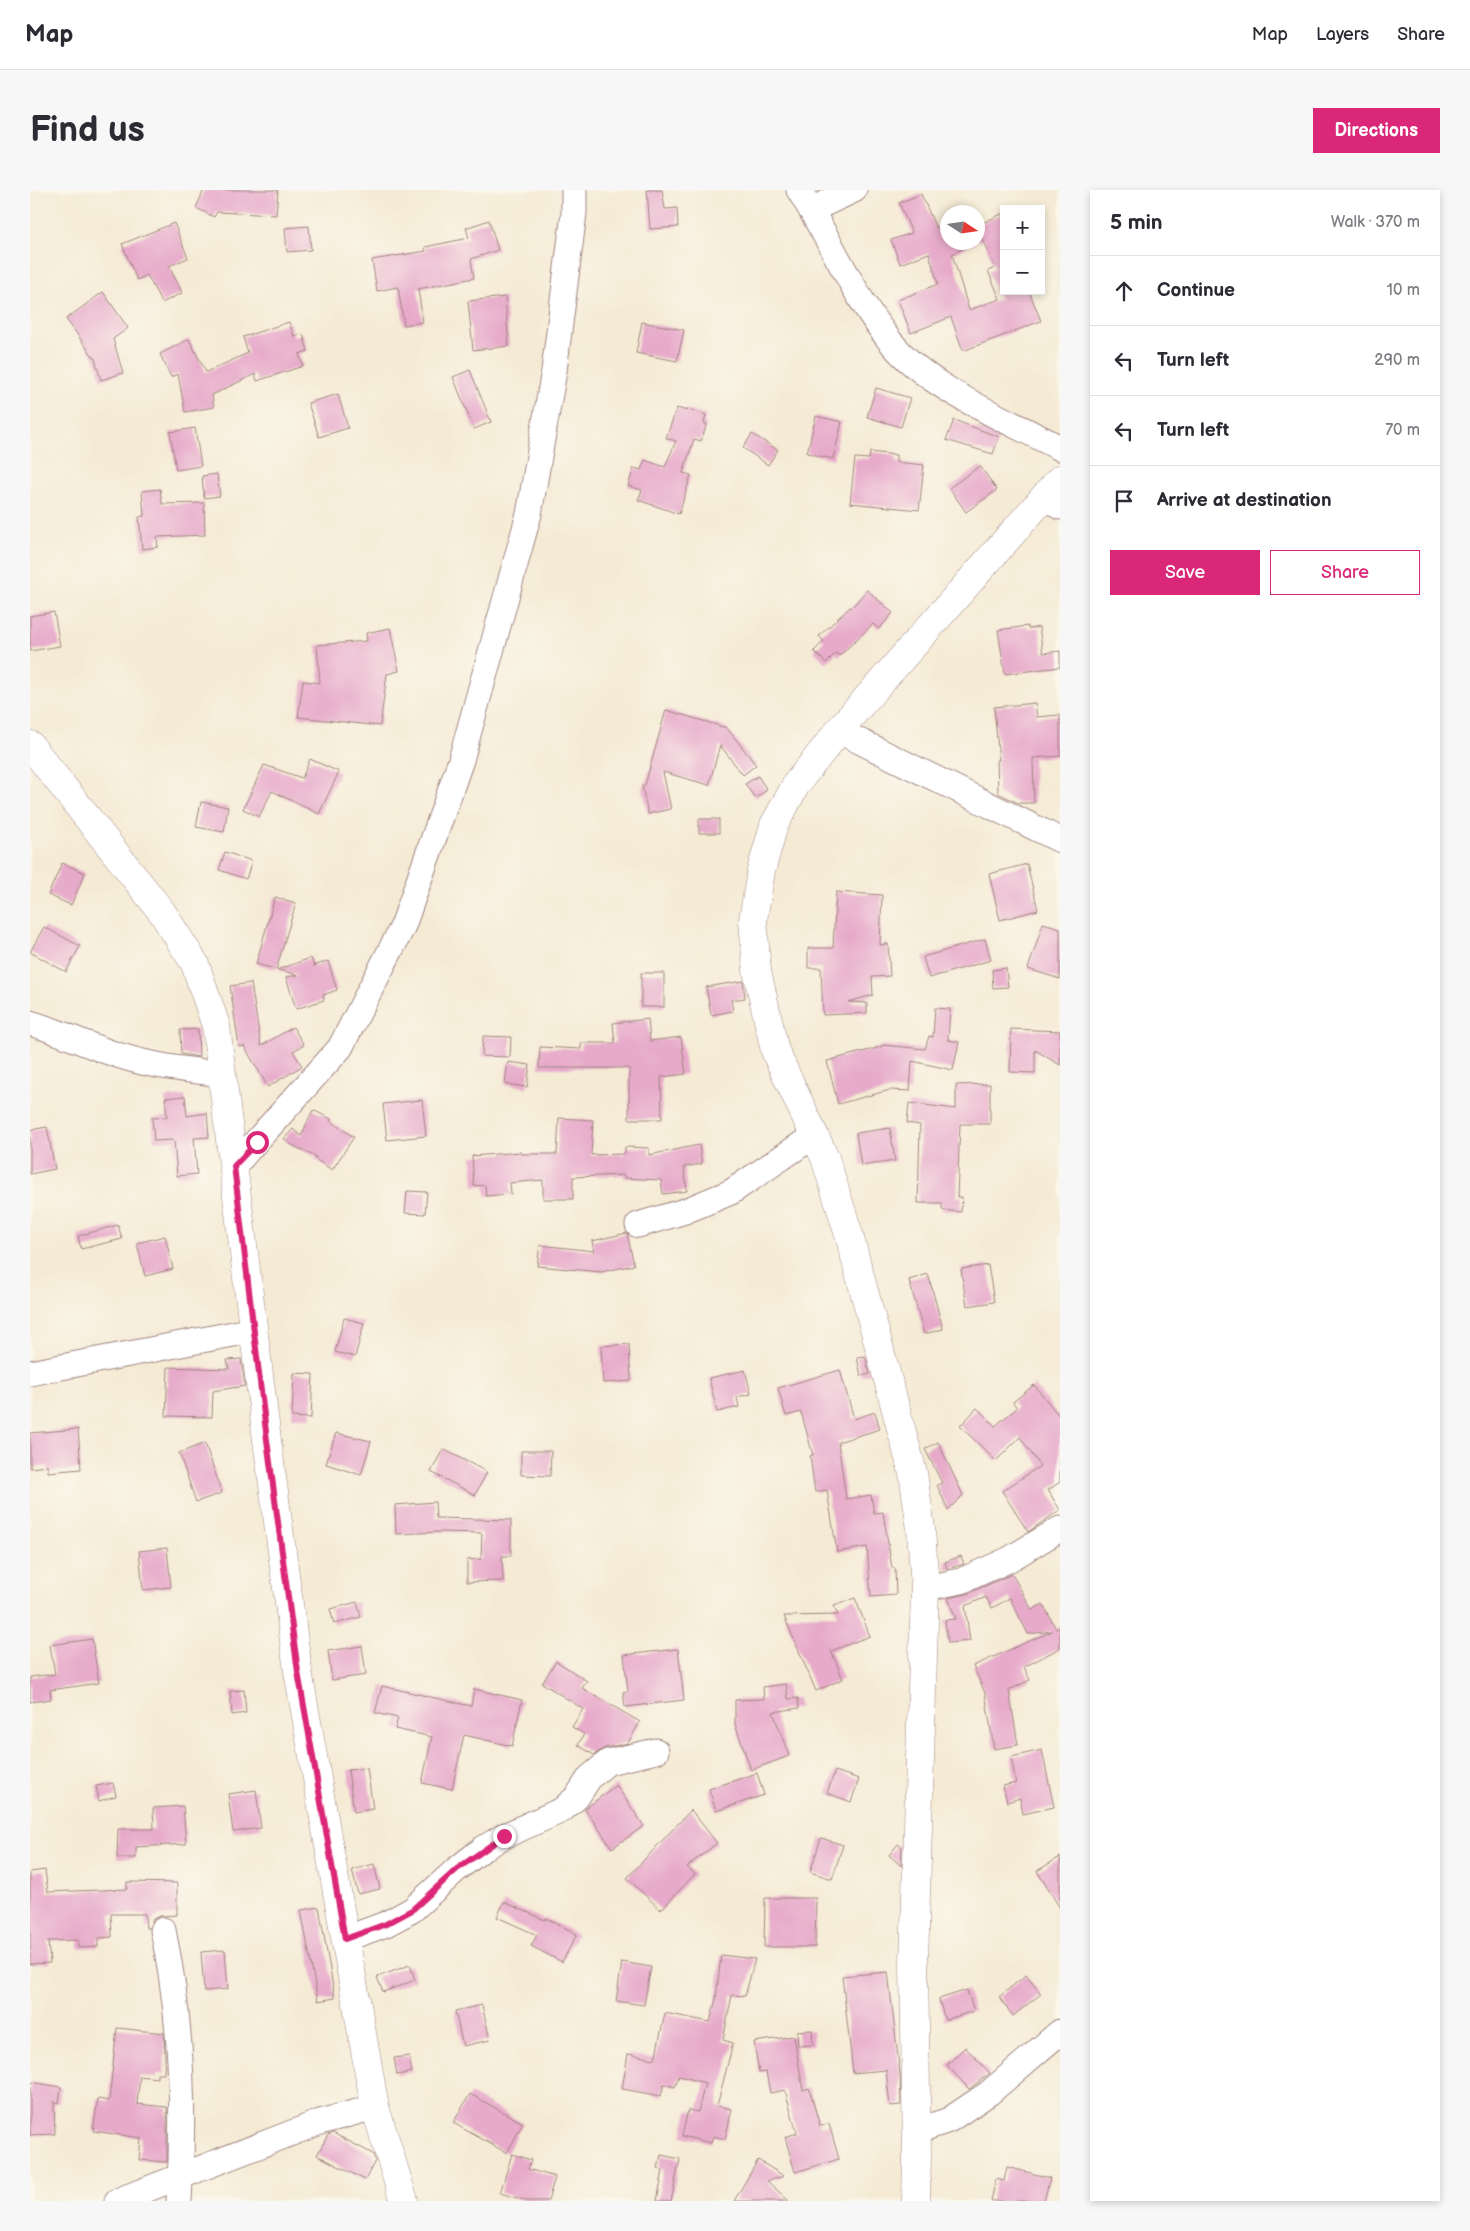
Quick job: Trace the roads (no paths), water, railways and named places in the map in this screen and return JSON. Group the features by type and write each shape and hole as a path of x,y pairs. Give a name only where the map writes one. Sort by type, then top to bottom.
{"main road":[{"path":"916,2201 917,2131 914,1964 925,1588 921,1529 913,1473 849,1235 825,1158 775,1051 757,971 753,920 761,871 774,825 797,783 839,731 1055,494"},
{"path":"30,744 162,912 195,964 216,1026 298,1672 375,2107 404,2201"}],"street":[{"path":"234,1166 340,1048 402,926 461,760 529,514 554,371 574,213 574,190"},
{"path":"854,190 805,200 870,313 891,342 918,369 959,396 1060,448"},
{"path":"839,731 1060,840"},
{"path":"30,1023 54,1030 123,1057 180,1069 222,1074"},
{"path":"638,1225 685,1211 731,1192 815,1135"},
{"path":"30,1373 254,1330"},
{"path":"925,1588 961,1581 1008,1560 1060,1529"},
{"path":"345,1939 386,1924 412,1910 457,1869 484,1848 504,1836 562,1810 576,1797 590,1777 608,1762 656,1751"},
{"path":"163,1930 171,1967 182,2065 183,2146 179,2201"},
{"path":"917,2131 949,2120 990,2093 1060,2032"},
{"path":"117,2201 320,2122 375,2107"}]}
